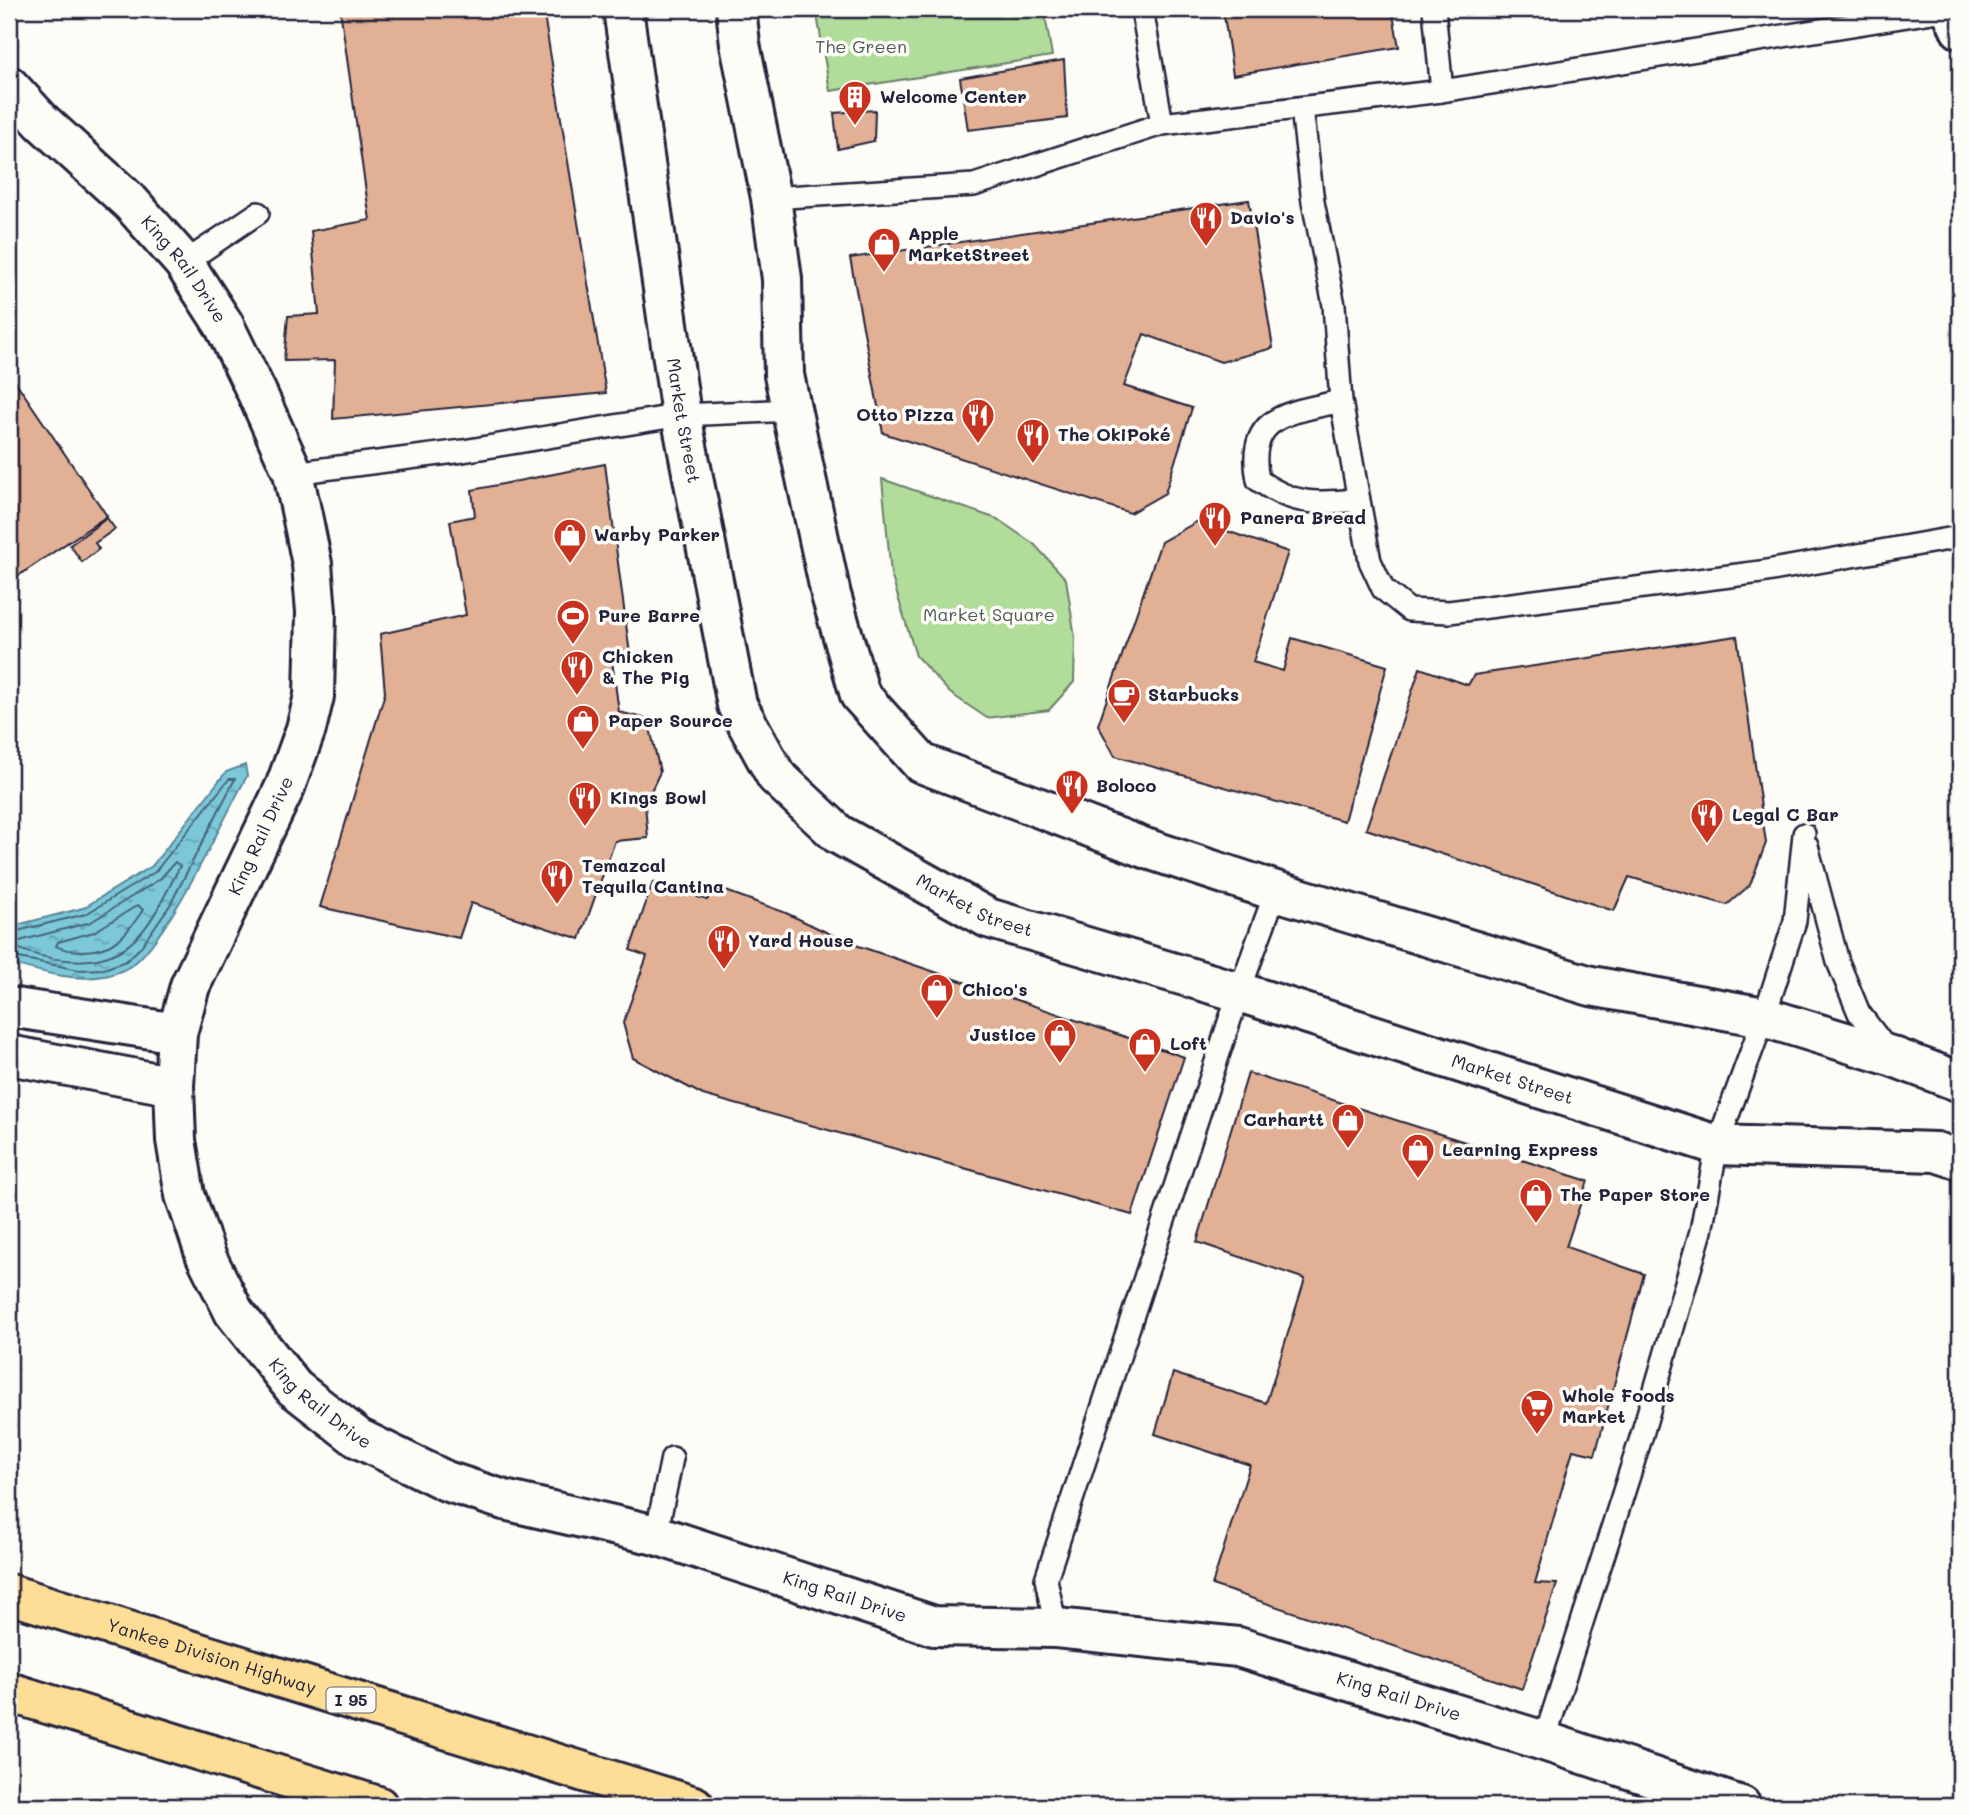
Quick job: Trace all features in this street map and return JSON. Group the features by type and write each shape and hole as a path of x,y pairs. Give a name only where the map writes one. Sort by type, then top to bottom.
{"highway":[{"name":"Yankee Division Highway","path":"9,1594 694,1806"},
{"path":"9,1692 378,1806"}],"street":[{"name":"Market Street","path":"623,9 681,415 737,705 776,776 838,834 988,918 1239,992 1717,1144 1936,1152 1960,1160"},
{"path":"736,9 740,44 771,198 782,279 784,375 831,595 860,695 921,763 1144,848 1276,891 1591,986 1764,1017 1891,1056 1960,1082"},
{"path":"1951,9 1960,29"},
{"name":"King Rail Drive","path":"9,86 42,121 131,203 184,263 224,325 293,473 312,564 318,653 314,696 306,730 285,787 190,986 177,1032 174,1086 176,1140 186,1195 206,1256 234,1312 293,1388 358,1438 446,1481 504,1500 656,1535 934,1626 1056,1628 1238,1647 1544,1741 1741,1806"},
{"path":"9,1007 177,1032"},
{"path":"9,1055 174,1086"}],"lane":[{"path":"1142,9 1162,124"},
{"path":"1434,9 1442,90"},
{"path":"771,198 974,185 1162,124 1442,90 1951,9"},
{"path":"1302,107 1317,226 1334,305 1341,401 1357,500 1370,561 1383,589 1409,610 1449,612 1761,572 1960,537"},
{"path":"184,263 258,213"},
{"path":"1341,401 1285,415 1261,432 1253,455 1258,480 1277,494 1315,505 1357,500"},
{"path":"293,473 463,452 681,415 793,410"},
{"path":"1544,1741 1641,1438 1701,1231 1717,1144 1764,1017 1795,921 1804,834 1838,962 1859,1013 1891,1056"},
{"path":"1056,1628 1046,1579 1239,992 1276,891"},
{"path":"656,1535 672,1458"}],"green space":[{"name":"The Green","path":"816,9 1044,9 1052,56 830,91"},
{"name":"Market Square","path":"882,479 997,519 1034,544 1066,579 1075,638 1074,682 1049,710 987,718 950,693 916,656 891,574"}],"water":[{"path":"245,765 247,776 193,879 159,934 129,967 107,975 80,978 9,963 9,927 83,908 152,866 226,772"}],"building":[{"path":"340,9 543,9 606,393 333,419 335,360 284,361 288,316 319,314 311,231 370,220"},
{"path":"1223,9 1392,9 1399,47 1233,75"},
{"path":"1503,9 1547,9 1504,15"},
{"path":"1064,60 1067,118 968,130 960,78"},
{"name":"Welcome Center","path":"875,110 874,141 838,149 834,113"},
{"path":"1249,200 1273,348 1221,362 1144,334 1124,386 1192,408 1165,493 1130,513 883,433 850,258"},
{"path":"9,372 107,516 9,582"},
{"path":"605,464 630,654 612,661 619,712 648,719 660,772 645,804 648,838 615,841 580,939 471,903 459,938 320,907 385,693 380,634 466,615 450,521 475,516 472,490"},
{"path":"107,518 115,529 95,543 99,549 82,562 70,545"},
{"path":"1198,521 1288,552 1253,662 1283,671 1292,638 1387,666 1344,821 1115,756 1098,725 1161,542"},
{"path":"1737,636 1766,843 1750,885 1727,905 1629,877 1614,911 1366,829 1420,668 1468,685 1474,675"},
{"path":"653,882 707,900 715,887 786,913 847,942 1184,1057 1132,1215 703,1095 633,1058 623,1023 647,956 630,950"},
{"path":"1248,1073 1588,1181 1566,1247 1644,1274 1595,1455 1573,1450 1535,1583 1557,1584 1522,1689 1212,1585 1250,1465 1155,1434 1173,1373 1266,1403 1305,1279 1197,1242"}],"place":[{"name":"Welcome Center","path":"855,127"},
{"name":"Davio's","path":"1206,248"},
{"name":"Apple MarketStreet","path":"884,274"},
{"name":"Otto Pizza","path":"978,445"},
{"name":"The OkiPoké","path":"1033,465"},
{"name":"Panera Bread","path":"1215,548"},
{"name":"Warby Parker","path":"570,565"},
{"name":"Pure Barre","path":"573,646"},
{"name":"Chicken & The Pig","path":"577,697"},
{"name":"Starbucks","path":"1124,725"},
{"name":"Paper Source","path":"583,751"},
{"name":"Boloco","path":"1072,816"},
{"name":"Kings Bowl","path":"585,828"},
{"name":"Legal C Bar","path":"1707,845"},
{"name":"Temazcal Tequila Cantina","path":"557,906"},
{"name":"Yard House","path":"724,971"},
{"name":"Chico's","path":"937,1020"},
{"name":"Justice","path":"1060,1065"},
{"name":"Loft","path":"1145,1074"},
{"name":"Carhartt","path":"1348,1150"},
{"name":"Learning Express","path":"1418,1180"},
{"name":"The Paper Store","path":"1536,1225"},
{"name":"Whole Foods Market","path":"1537,1436"}]}
